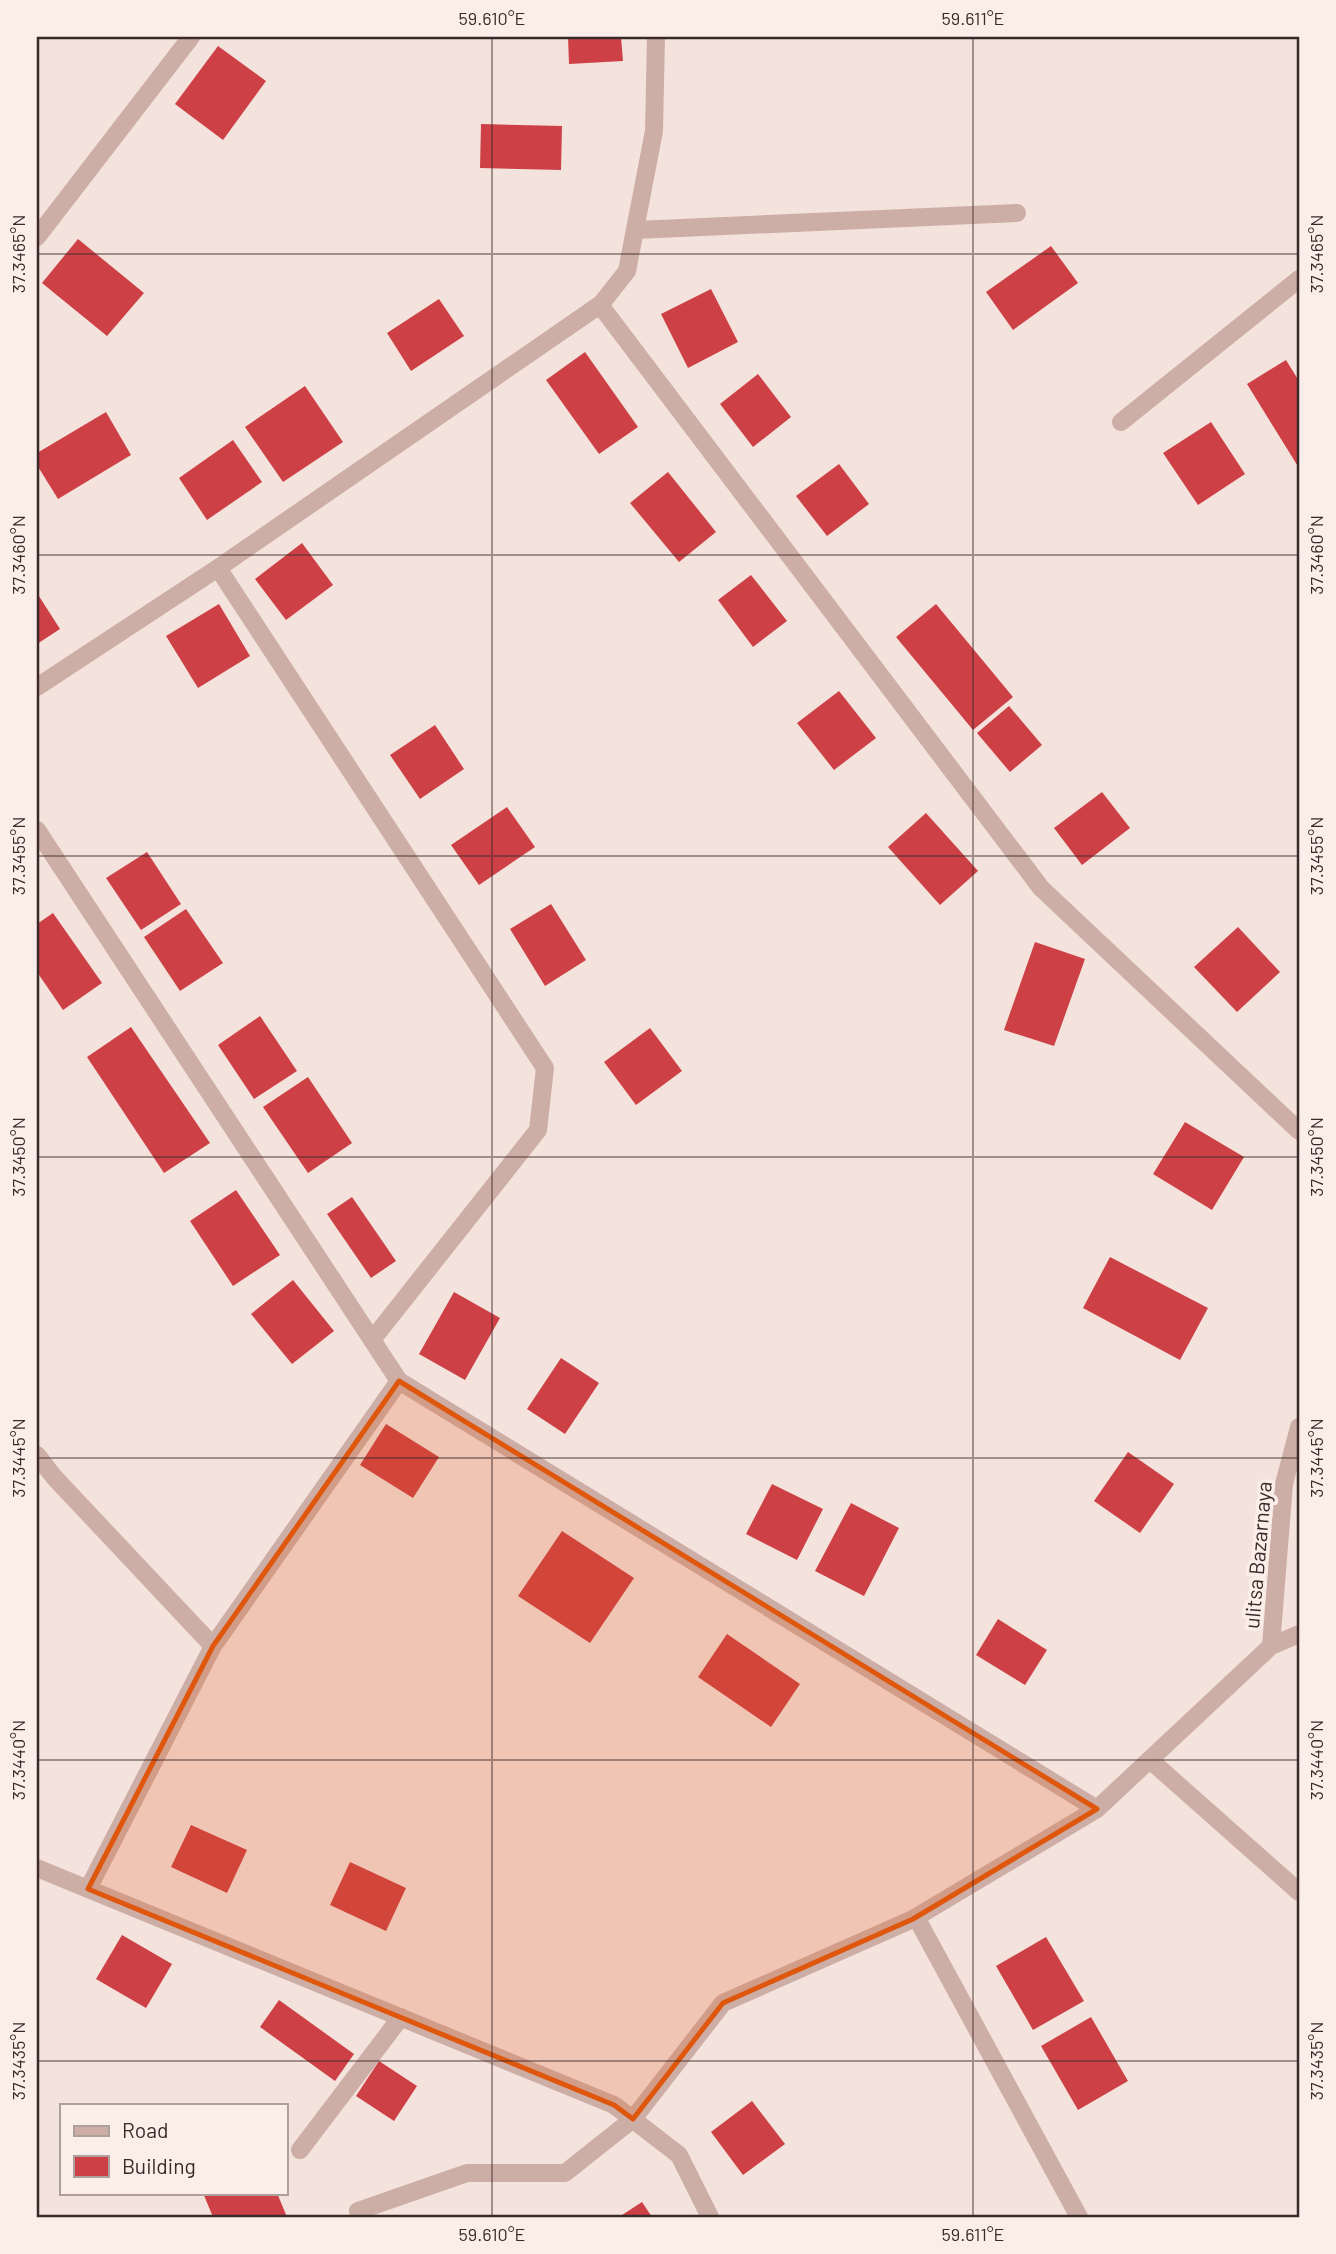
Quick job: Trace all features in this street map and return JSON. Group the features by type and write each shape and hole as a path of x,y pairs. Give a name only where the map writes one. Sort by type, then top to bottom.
{"street":[{"path":"37,237 191,37"},
{"path":"37,687 218,568 600,305 627,271 636,230 654,131 656,37"},
{"path":"636,230 1017,213"},
{"path":"1121,422 1299,279"},
{"path":"600,305 1041,888 1299,1131"},
{"path":"218,568 545,1068 538,1130 372,1340"},
{"path":"37,830 399,1381 1097,1809"},
{"path":"88,1889 214,1646 399,1381"},
{"name":"ulitsa Bazarnaya","path":"1271,1646 1284,1484 1299,1427"},
{"path":"37,1455 54,1477 214,1646"},
{"path":"358,2211 467,2173 565,2173 633,2119 723,2003 916,1917 1097,1809 1271,1646 1299,1634"},
{"path":"1150,1760 1299,1892"},
{"path":"37,1868 614,2105 679,2155 710,2217"},
{"path":"916,1917 1079,2217"},
{"path":"300,2150 401,2017"}],"highlighted area":[{"path":"399,1381 1097,1809 913,1919 723,2003 633,2119 614,2105 88,1889 213,1646"}],"building":[{"path":"568,37 621,37 623,61 569,64"},
{"path":"218,46 266,81 223,140 175,104"},
{"path":"481,124 562,126 561,170 480,168"},
{"path":"78,239 144,293 107,336 42,283"},
{"path":"1051,246 1078,283 1013,330 986,292"},
{"path":"711,289 738,342 688,368 661,314"},
{"path":"439,299 464,336 411,371 387,333"},
{"path":"585,352 638,427 599,454 546,380"},
{"path":"1286,360 1299,381 1299,468 1247,384"},
{"path":"758,374 791,417 753,447 720,404"},
{"path":"305,386 343,442 283,482 245,427"},
{"path":"106,412 131,455 58,499 37,465 37,453"},
{"path":"1211,422 1245,474 1198,505 1163,453"},
{"path":"233,440 262,482 207,520 179,478"},
{"path":"839,464 869,504 827,536 796,496"},
{"path":"668,472 716,532 679,562 630,503"},
{"path":"302,543 333,585 286,620 255,579"},
{"path":"751,575 787,621 753,647 718,600"},
{"path":"37,593 60,629 37,644"},
{"path":"219,604 250,656 198,688 166,636"},
{"path":"936,604 1013,697 973,730 896,637"},
{"path":"839,691 876,738 834,770 797,723"},
{"path":"1009,706 1042,745 1010,772 977,733"},
{"path":"435,725 464,769 420,799 390,755"},
{"path":"1102,792 1130,828 1082,865 1054,828"},
{"path":"507,807 535,847 479,885 451,845"},
{"path":"926,813 978,871 940,905 888,847"},
{"path":"147,852 181,904 141,930 106,878"},
{"path":"551,904 586,960 545,986 510,929"},
{"path":"186,909 223,963 180,991 144,937"},
{"path":"53,913 102,983 63,1010 37,972 37,924"},
{"path":"1238,927 1280,972 1237,1012 1194,967"},
{"path":"1035,942 1085,959 1054,1046 1004,1030"},
{"path":"260,1016 297,1071 254,1099 218,1045"},
{"path":"131,1027 210,1143 164,1173 87,1057"},
{"path":"650,1028 682,1071 636,1105 604,1062"},
{"path":"308,1077 352,1143 308,1173 263,1107"},
{"path":"1185,1122 1244,1157 1212,1210 1153,1174"},
{"path":"236,1190 280,1255 233,1286 190,1221"},
{"path":"352,1197 396,1261 371,1278 327,1214"},
{"path":"1110,1257 1208,1308 1180,1360 1083,1308"},
{"path":"293,1280 334,1331 292,1364 251,1314"},
{"path":"454,1292 500,1318 465,1380 419,1354"},
{"path":"561,1358 599,1383 565,1434 527,1409"},
{"path":"386,1424 439,1457 413,1498 360,1465"},
{"path":"1128,1452 1174,1484 1140,1533 1094,1501"},
{"path":"772,1484 823,1509 797,1560 746,1534"},
{"path":"851,1503 899,1528 864,1596 815,1571"},
{"path":"562,1531 634,1578 590,1643 518,1596"},
{"path":"998,1619 1047,1650 1025,1685 976,1655"},
{"path":"727,1634 800,1684 771,1727 698,1677"},
{"path":"191,1825 247,1850 227,1893 171,1867"},
{"path":"350,1862 406,1888 386,1931 330,1905"},
{"path":"122,1935 172,1964 146,2008 96,1979"},
{"path":"1046,1937 1084,2001 1033,2030 996,1966"},
{"path":"279,2000 354,2054 335,2081 260,2027"},
{"path":"1091,2017 1128,2081 1078,2110 1041,2046"},
{"path":"379,2061 417,2086 394,2121 356,2096"},
{"path":"752,2101 785,2144 743,2175 711,2132"},
{"path":"203,2194 277,2194 287,2217 213,2217"},
{"path":"642,2202 652,2217 619,2217"}]}
